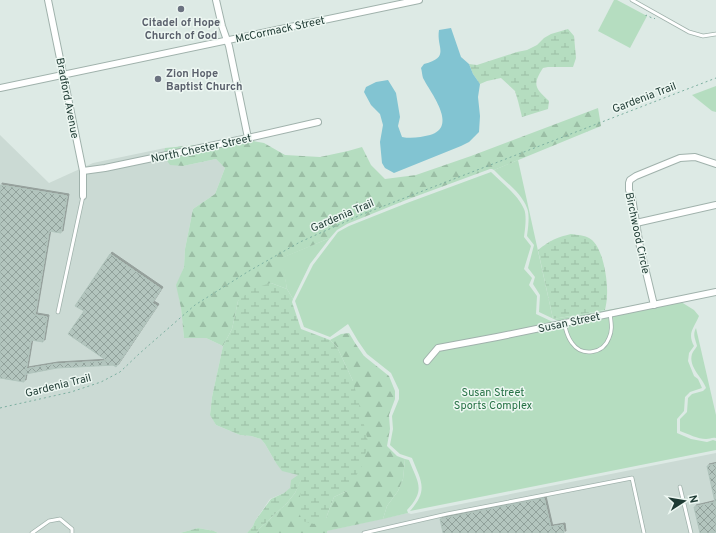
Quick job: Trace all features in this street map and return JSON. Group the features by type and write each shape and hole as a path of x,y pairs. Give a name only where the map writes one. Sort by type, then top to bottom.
{"street":[{"name":"Bradford Avenue","path":"48,0 83,171 83,196"},
{"path":"216,0 222,26 229,46 248,138"},
{"name":"McCormack Street","path":"0,88 419,0"},
{"name":"North Chester Street","path":"83,171 248,138 318,122"},
{"name":"Birchwood Circle","path":"654,305 632,198 629,190 630,180 636,176 680,158 695,157 716,164"},
{"path":"636,223 716,205"},
{"name":"Susan Street","path":"427,361 438,348 716,292"}],"lane":[{"path":"632,0 689,32 703,36 716,34"},
{"path":"58,312 83,196"},
{"path":"564,323 568,336 573,345 582,351 596,351 605,346 609,340 611,334 610,314"},
{"path":"364,533 455,513 632,478 644,533"},
{"path":"680,487 691,533"},
{"path":"32,533 49,521 60,519 72,529 72,533"}],"path":[{"name":"Gardenia Trail","path":"0,408 71,392 101,382 120,372 195,305 249,271 300,242 364,214 716,78"}],"shaded area":[{"path":"0,135 49,183 93,163 165,148 164,155 183,166 216,159 225,168 215,194 193,209 185,249 184,267 177,285 184,338 206,338 223,346 212,397 210,414 216,425 240,435 261,439 276,463 299,475 291,488 270,499 247,533 218,533 198,528 180,533 0,533"},
{"path":"716,453 716,533 327,533 326,531 408,513 411,514"}],"green space":[{"path":"614,0 617,0 647,16 630,48 598,31"},
{"path":"568,29 574,36 576,58 573,67 543,68 536,82 538,89 549,101 548,109 522,117 515,91 501,78 480,84 473,74 469,64 477,65 527,50 537,45 551,34"},
{"path":"716,86 716,112 712,111 692,95"},
{"path":"598,108 601,126 494,170 490,169 406,200 347,224 337,230 330,238 282,258 287,289 271,283 238,301 232,329 223,346 206,338 184,338 181,308 176,285 184,267 185,249 193,209 215,194 225,168 216,159 183,166 170,165 163,155 165,148 248,140 264,143 285,155 320,157 362,147 371,165 385,179 416,175"},
{"path":"518,160 553,319 539,312 540,295 533,284 535,277 528,268 534,245 527,236 529,218 527,208 517,192 494,170"},
{"name":"Susan Street Sports Complex","path":"491,172 514,194 525,212 526,223 524,237 531,246 524,269 532,278 529,285 537,296 536,314 557,324 678,300 694,310 699,316 691,334 694,346 689,353 688,361 694,376 698,379 702,388 690,392 685,397 684,411 677,419 677,433 691,439 707,442 713,440 716,441 716,450 410,511 420,497 422,485 412,458 400,454 390,445 393,429 392,416 399,399 399,390 391,373 367,354 348,324 330,337 304,327 295,301 313,265 338,232 349,226 407,203"},
{"path":"571,234 589,238 598,248 604,264 607,281 605,310 553,319 538,250 553,240"},
{"path":"330,238 310,264 293,299 287,289 281,258"},
{"path":"271,283 287,289 293,299 292,302 301,329 330,340 337,347 353,381 368,442 363,464 347,491 334,497 326,518 314,524 302,521 298,509 301,480 295,493 287,503 258,530 257,533 247,533 271,499 284,493 290,488 291,480 298,475 282,471 261,439 240,435 216,425 210,415 212,397 223,346 232,329 238,301 252,289"},
{"path":"643,304 558,321 554,319"},
{"path":"696,328 716,415 716,438 700,438 680,431 680,419 687,412 688,398 692,394 703,391 706,388 694,368 691,359 697,346 694,335"},
{"path":"349,333 364,356 389,376 395,391 395,399 389,415 390,429 387,446 397,456 405,459 403,479 398,491 387,506 383,519 327,531 327,533 257,533 258,530 287,503 295,493 301,479 326,518 334,497 347,491 353,381 337,347 330,340 341,334"},
{"path":"405,459 409,460 417,481 417,497 407,510 408,513 383,519 387,506 398,491 403,479"},
{"path":"198,528 214,531 218,533 180,533"}],"water":[{"path":"451,28 461,57 469,64 473,74 480,84 478,97 480,116 479,132 469,142 461,146 394,173 385,168 382,163 380,142 383,125 380,114 371,105 364,92 366,87 376,82 388,80 396,93 400,117 398,126 402,137 420,137 430,135 438,131 442,125 440,109 423,78 421,68 424,64 432,61 440,55 439,30"}],"building":[{"path":"0,185 67,196 61,233 49,231 35,315 47,317 43,342 31,340 24,382 0,378"},
{"path":"110,254 161,289 152,303 157,306 116,367 68,334 84,311 75,306"},
{"path":"108,361 115,365 57,368 26,374 26,369 56,364"},
{"path":"716,464 716,532 700,533 694,507 715,502 707,466"},
{"path":"544,498 552,533 443,533 440,519"},
{"path":"563,525 564,533 552,533 551,527"}],"place":[{"name":"Citadel of Hope Church of God","path":"181,9"},
{"name":"Zion Hope Baptist Church","path":"158,79"}]}
